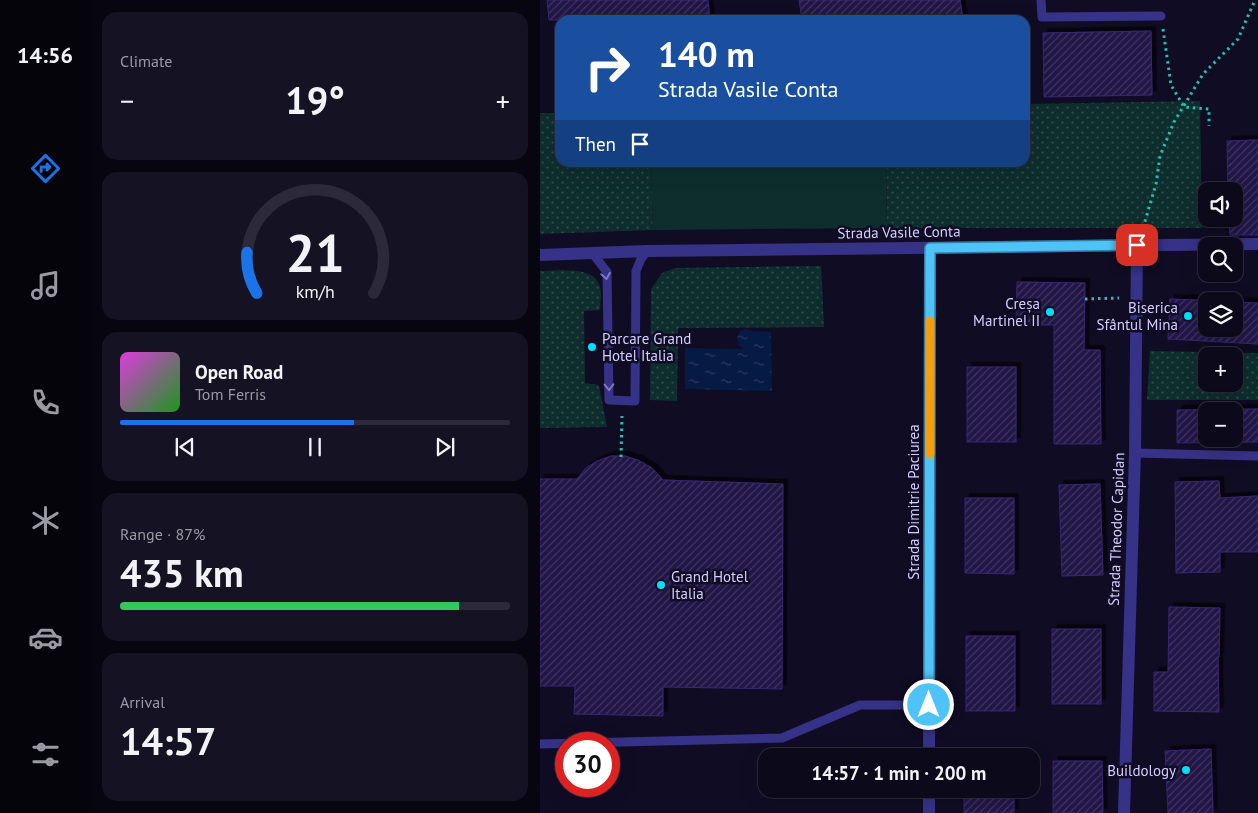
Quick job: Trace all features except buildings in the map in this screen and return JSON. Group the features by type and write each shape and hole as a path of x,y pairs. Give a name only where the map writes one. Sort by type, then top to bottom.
{"street":[{"name":"Strada Vasile Conta","path":"540,255 648,251 1258,244"},
{"name":"Strada Theodor Capidan","path":"1124,813 1134,453 1137,245"},
{"name":"Strada Dimitrie Paciurea","path":"929,748 930,248"},
{"path":"929,798 929,813"}],"lane":[{"path":"1041,0 1042,17 1161,16"},
{"path":"593,254 607,272 609,400 635,401 636,271 648,251"},
{"path":"1134,453 1258,456"},
{"path":"540,744 782,738 860,705 929,705"}],"path":[{"path":"1137,245 1149,212 1160,156 1174,122 1203,74 1238,39 1255,0"},
{"path":"1161,16 1171,85 1184,107"},
{"path":"1184,107 1209,109 1209,126"},
{"path":"1084,299 1137,298"}],"green space":[{"path":"1200,101 1201,182 1198,182 1198,227 1202,228 887,228 886,167 1030,167 1030,104"},
{"path":"540,113 555,113 555,167 651,167 653,230 540,234"},
{"path":"651,167 886,167 887,228 653,230"},
{"path":"821,266 824,327 678,328 677,401 650,400 651,289 662,273 675,268"},
{"path":"565,270 583,272 597,280 601,295 600,310 584,311 585,383 599,385 607,427 540,428 540,271"},
{"path":"1150,351 1198,352 1198,392 1243,392 1243,353 1258,353 1258,400 1147,400"}],"water":[{"path":"741,330 771,332 772,391 685,389 685,348 743,349 739,345 737,337"}],"slow traffic":[{"path":"930,321 930,454"}],"place":[{"name":"Creșa Martinel II","path":"1050,312"},
{"name":"Biserica Sfântul Mina","path":"1188,316"},
{"name":"Parcare Grand Hotel Italia","path":"592,347"},
{"name":"Grand Hotel Italia","path":"661,585"},
{"name":"Buildology","path":"1186,770"}],"route":[{"path":"929,705 930,248 1137,245"}]}
